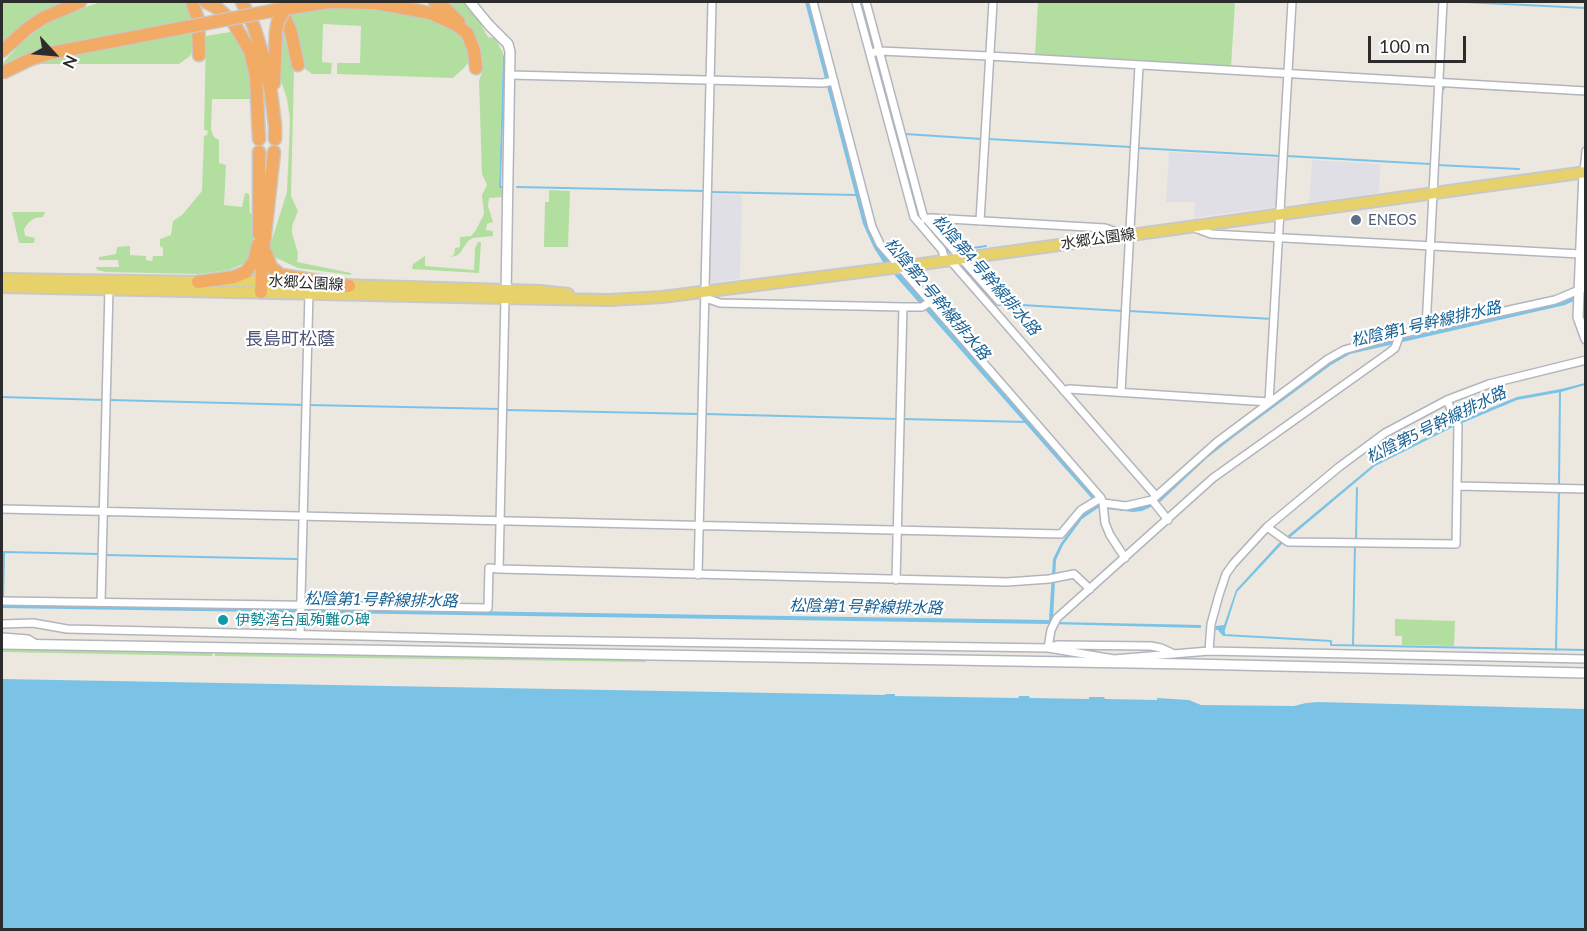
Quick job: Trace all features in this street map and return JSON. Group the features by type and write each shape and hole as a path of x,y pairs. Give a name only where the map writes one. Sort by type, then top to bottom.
{"highway":[{"path":"2,51 43,18 80,2"},
{"path":"192,2 198,19 199,55"},
{"path":"207,2 218,8 233,22 250,51 258,90 263,234 261,285"},
{"path":"233,2 247,19 258,38"},
{"path":"242,2 258,38 271,93 275,125"},
{"path":"278,2 291,32 298,65"},
{"path":"198,282 234,277 246,272 251,267 263,234 274,146 276,31 282,13 290,2"},
{"path":"2,73 51,53 329,2 376,3 430,13 455,24 467,33"},
{"path":"435,2 456,18 467,33 474,50 476,68"},
{"path":"263,234 266,255 275,271 288,277 349,286"}],"main road":[{"name":"水郷公園線","path":"2,279 349,286 610,300 705,295 1585,172"},
{"name":"水郷公園線","path":"2,287 109,289 261,285 309,293 506,294"}],"street":[{"path":"470,2 508,44 510,52 499,569"},
{"path":"698,575 712,2"},
{"path":"813,2 830,82 872,227 880,244 894,267 1101,503 1110,535 1125,558"},
{"path":"856,2 875,52 923,221 942,250 999,301"},
{"path":"866,2 875,52"},
{"path":"980,221 993,2"},
{"path":"1269,402 1292,2"},
{"path":"1426,328 1443,2"},
{"path":"875,52 989,56 1586,91"},
{"path":"1121,392 1139,66"},
{"path":"510,75 830,82"},
{"path":"1586,151 1578,317 1586,339"},
{"path":"923,221 980,221 1105,228 1114,231 1115,236"},
{"path":"923,221 1066,390 1168,520"},
{"path":"1192,227 1211,234 1580,254"},
{"path":"101,602 109,289"},
{"path":"300,635 309,293"},
{"path":"2,509 1061,534 1081,510 1101,503 1126,506 1154,501 1217,442 1328,359 1344,350 1426,328 1580,293"},
{"path":"705,295 720,303 903,307 926,304"},
{"path":"896,580 903,307"},
{"path":"1047,648 1054,623 1213,478 1390,352 1396,346 1400,335"},
{"path":"1209,651 1211,624 1226,574 1241,552 1267,527 1385,433 1447,400 1478,387 1586,360"},
{"path":"1066,390 1269,402"},
{"path":"1267,527 1285,539 1456,544 1457,422 1447,400"},
{"path":"1458,486 1586,489"},
{"path":"2,601 488,608 489,568 1008,582 1053,579 1074,574 1090,589"},
{"path":"2,624 33,623 67,629 300,635 1047,648 1114,661 1172,653 1209,651 1586,659"},
{"path":"2,637 28,639 37,644"},
{"path":"2,644 1114,661 1586,673"},
{"path":"1047,648 1057,645 1151,646 1172,653"}],"shaded area":[{"path":"1169,152 1281,158 1278,200 1274,207 1194,218 1195,202 1166,202"},
{"path":"1312,160 1380,164 1379,193 1309,203"},
{"path":"709,194 742,195 740,279 708,284"}],"green space":[{"path":"2,2 71,2 2,48"},
{"path":"101,2 190,3 194,44 190,56 179,64 42,64 30,62 2,71 2,64 23,41 47,24 73,11"},
{"path":"442,2 464,2 479,20 488,37 495,38 503,53 499,187 502,188 502,197 489,198 488,206 493,222 487,224 486,230 493,231 493,236 473,238 468,241 460,253 450,257 454,255 455,248 460,247 460,237 471,236 476,230 484,214 482,195 487,185 482,174 479,81 482,72 478,48 459,15"},
{"path":"1038,2 1235,2 1231,67 1035,56"},
{"path":"376,6 430,17 453,30 462,37 467,45 469,61 466,66 453,78 337,74 337,63 360,63 361,26 323,24 322,62 332,63 331,74 312,74 304,68 289,12 323,7"},
{"path":"284,20 294,69 291,196 298,211 292,226 298,253 297,262 351,273 351,275 298,268 270,255 270,246 287,192 290,120 278,65"},
{"path":"236,31 252,64 252,99 212,99 211,130 214,137 219,140 219,163 226,165 224,205 242,207 245,193 249,194 255,248 246,265 198,274 97,270 96,267 119,267 118,260 99,260 99,257 116,254 117,247 130,246 130,255 146,256 146,260 152,261 153,256 163,256 160,239 171,235 173,221 182,215 202,191 204,136 208,131 204,130 206,36"},
{"path":"549,190 570,191 568,247 544,247 545,202 549,202"},
{"path":"12,212 45,212 43,217 35,218 24,229 25,236 35,238 34,243 19,243"},
{"path":"478,242 481,242 479,273 412,269 413,264 425,256 425,266 474,270 475,248"},
{"path":"1395,619 1455,621 1454,646 1402,645 1402,636 1395,636"},
{"path":"2,648 213,651 212,656 2,652"},
{"path":"220,651 646,659 646,662 215,656 215,653"}],"water":[{"path":"805,2 809,2 867,225 875,244 1096,497 1100,505 1127,509 1152,503 1233,434 1330,362 1350,351 1397,338 1563,302 1585,292 1585,296 1565,305 1350,354 1331,365 1235,436 1207,458 1159,503 1142,511 1133,512 1098,508 1082,519 1063,545 1056,560 1053,620 1058,622 1201,625 1201,628 2,608 2,604 1049,620 1053,559 1061,543 1081,516 1096,506 883,262 874,248 863,224"},
{"path":"1585,383 1585,385 1561,392 1517,400 1455,426 1375,466 1281,545 1237,592 1223,636 1215,630 1216,626 1224,625 1236,590 1279,543 1374,464 1459,421 1517,397"},
{"path":"2,679 895,694 895,696 1018,698 1029,696 1030,698 1089,699 1089,697 1104,697 1105,699 1157,700 1157,698 1189,700 1201,705 1294,706 1318,702 1585,709 1585,929 2,929"}],"waterway":[{"name":"松陰第4号幹線排水路","path":"862,2 917,207"},
{"path":"1464,2 1586,8"},
{"path":"502,187 500,187 504,56"},
{"path":"1442,91 1445,86 1520,91"},
{"path":"905,134 982,139"},
{"path":"988,139 1131,147"},
{"path":"1138,148 1280,156"},
{"path":"1287,156 1430,164"},
{"path":"1437,165 1519,169"},
{"path":"517,187 705,191"},
{"path":"710,192 857,195"},
{"name":"松陰第4号幹線排水路","path":"920,216 952,255"},
{"path":"960,250 986,246"},
{"name":"松陰第4号幹線排水路","path":"960,264 1010,324"},
{"path":"1005,304 1123,311"},
{"path":"1129,311 1273,319"},
{"path":"1559,485 1560,392"},
{"path":"2,397 104,400"},
{"path":"110,400 304,405"},
{"path":"308,405 500,409"},
{"path":"506,410 699,414"},
{"path":"705,414 898,419"},
{"path":"903,419 1027,422"},
{"path":"1356,540 1357,488"},
{"path":"1556,650 1559,491"},
{"path":"1353,644 1355,545"},
{"path":"3,598 4,552 100,554"},
{"path":"105,555 297,559"},
{"name":"松陰第5号幹線排水路","path":"1224,632 1224,635 1331,641 1331,645 1586,650"}],"place":[{"name":"ENEOS","path":"1356,220"},
{"name":"伊勢湾台風殉難の碑","path":"223,620"}],"district":[{"name":"長島町松蔭","path":"290,339"}],"water label":[{"name":"松陰第2号幹線排水路","path":"937,299"},
{"name":"松陰第1号幹線排水路","path":"1426,324"},
{"name":"松陰第1号幹線排水路","path":"381,600"},
{"name":"松陰第1号幹線排水路","path":"866,607"}]}
